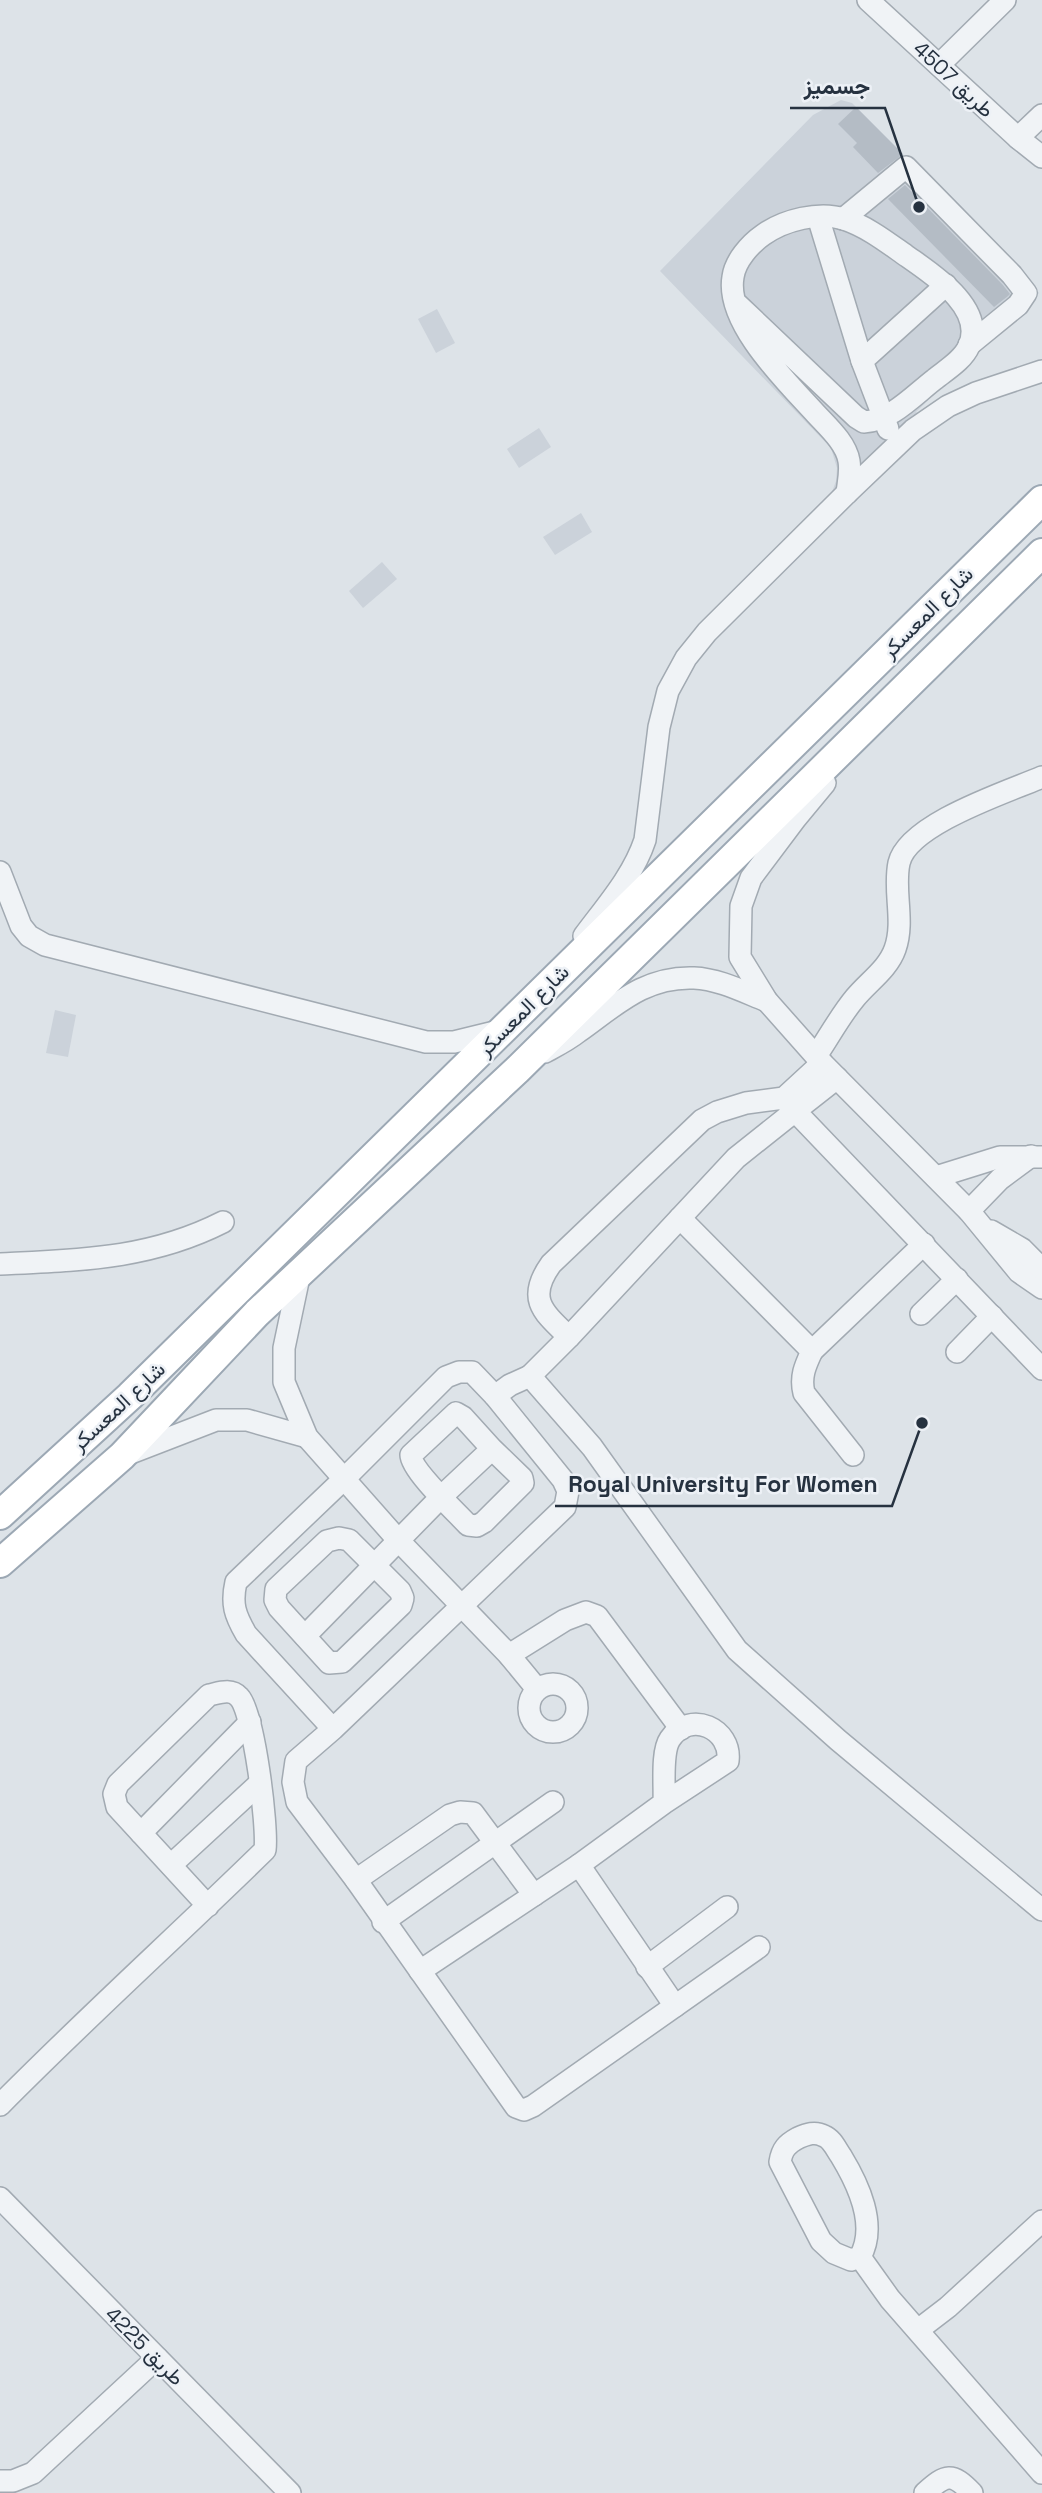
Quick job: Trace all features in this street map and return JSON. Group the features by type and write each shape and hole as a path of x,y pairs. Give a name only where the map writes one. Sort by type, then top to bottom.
{"main road":[{"name":"شارع المعسكر","path":"0,1515 130,1396 1042,500"},
{"name":"شارع المعسكر","path":"0,1563 122,1456 257,1313 517,1070 1042,553"}],"street":[{"name":"طريق 4507","path":"868,0 1042,157"},
{"path":"939,65 1001,1"},
{"path":"1018,138 1042,115"},
{"path":"736,303 864,422 883,419 959,359 970,345 1018,305 1026,293 1012,275 906,167 843,219"},
{"path":"818,217 862,361 883,419 889,430 894,432 913,430"},
{"path":"847,493 849,460 843,448 830,429 765,357 742,320 732,278 743,255 775,227 818,217 843,219 881,238 946,285 969,316 970,345"},
{"path":"862,361 946,285"},
{"path":"544,990 613,898 640,855 645,839 662,715 668,691 686,658 707,632 913,430 948,405 1042,371"},
{"path":"889,706 796,818 751,878 741,906 740,957 767,1000 825,1066 936,1177 1019,1272 1042,1288"},
{"path":"495,1396 510,1385 530,1376 569,1337 736,1157 825,1066 855,998 878,975 895,951 900,932 899,862 912,842 944,818 1042,777"},
{"path":"0,872 21,926 29,936 45,945 426,1042 454,1041 504,1029"},
{"path":"517,1070 578,1033 623,998 659,982 695,978 725,984 767,1000"},
{"path":"569,1337 545,1314 538,1295 539,1281 551,1264 702,1120 746,1103 789,1105 1042,1369"},
{"path":"936,1177 1000,1157 1036,1156"},
{"path":"974,1218 1000,1180 1036,1156"},
{"path":"680,1218 812,1351"},
{"path":"974,1218 1022,1249 1042,1269"},
{"path":"0,1264 85,1260 147,1251 193,1237 223,1222"},
{"path":"853,1455 804,1394 804,1369 812,1351 924,1244"},
{"path":"299,1272 284,1348 284,1382 307,1437 399,1541 509,1654 537,1689"},
{"path":"921,1314 957,1279"},
{"path":"957,1352 992,1316"},
{"path":"333,1729 246,1634 237,1619 232,1599 236,1582 446,1377 459,1372 472,1372 495,1396 563,1480 568,1490 565,1507 333,1729 296,1761 293,1782 297,1802 516,2108 533,2106 759,1947"},
{"path":"530,1376 592,1447 737,1650 838,1741 1042,1910"},
{"path":"456,1413 522,1478 521,1487 477,1526 468,1525 442,1496 414,1468 411,1455 456,1413"},
{"path":"122,1456 216,1420 247,1420 307,1437"},
{"path":"304,1636 492,1449"},
{"path":"339,1538 349,1541 374,1565 400,1591 403,1598 401,1605 342,1662 329,1662 279,1608 275,1600 276,1589 327,1541 339,1538"},
{"path":"509,1654 565,1620 586,1612 597,1616 681,1729"},
{"path":"0,2105 79,2025 208,1906 265,1850 266,1828 250,1721 239,1696 228,1691 209,1695 118,1783 114,1794 117,1807 208,1906"},
{"path":"141,1833 250,1721"},
{"path":"420,1971 579,1866 664,1803 728,1761 729,1751 724,1739 703,1724 690,1724 670,1739 666,1750 664,1803"},
{"path":"171,1865 260,1783"},
{"path":"383,1922 553,1802"},
{"path":"356,1881 450,1815 460,1812 473,1813 534,1895"},
{"path":"579,1866 675,2006"},
{"path":"647,1967 727,1907"},
{"path":"809,2133 822,2134 830,2139 857,2182 866,2220 866,2248 860,2258 851,2260 834,2252 821,2241 780,2162 782,2151 790,2142 809,2133"},
{"name":"طريق 4225","path":"0,2197 290,2493"},
{"path":"918,2330 1042,2221"},
{"path":"860,2258 890,2299 1042,2473"},
{"path":"0,2482 13,2481 33,2473 157,2358"},
{"path":"925,2493 937,2482 950,2477 957,2479 972,2493"}],"shaded area":[{"path":"841,100 852,103 1039,293 916,412 931,424 846,509 832,492 837,468 831,448 660,271 813,115"},
{"path":"437,309 455,343 436,353 418,319"},
{"path":"539,428 551,447 519,468 507,449"},
{"path":"581,513 592,532 555,555 543,537"},
{"path":"382,562 397,579 363,608 349,591"},
{"path":"55,1010 76,1015 68,1057 46,1053"}],"building":[{"path":"856,107 903,154 878,173 853,147 857,143 838,124"},
{"path":"905,185 1002,284 1010,294 1008,296 994,307 888,199"}],"place":[{"name":"جسميز","path":"919,207"},
{"name":"Royal University For Women","path":"922,1423"}]}
